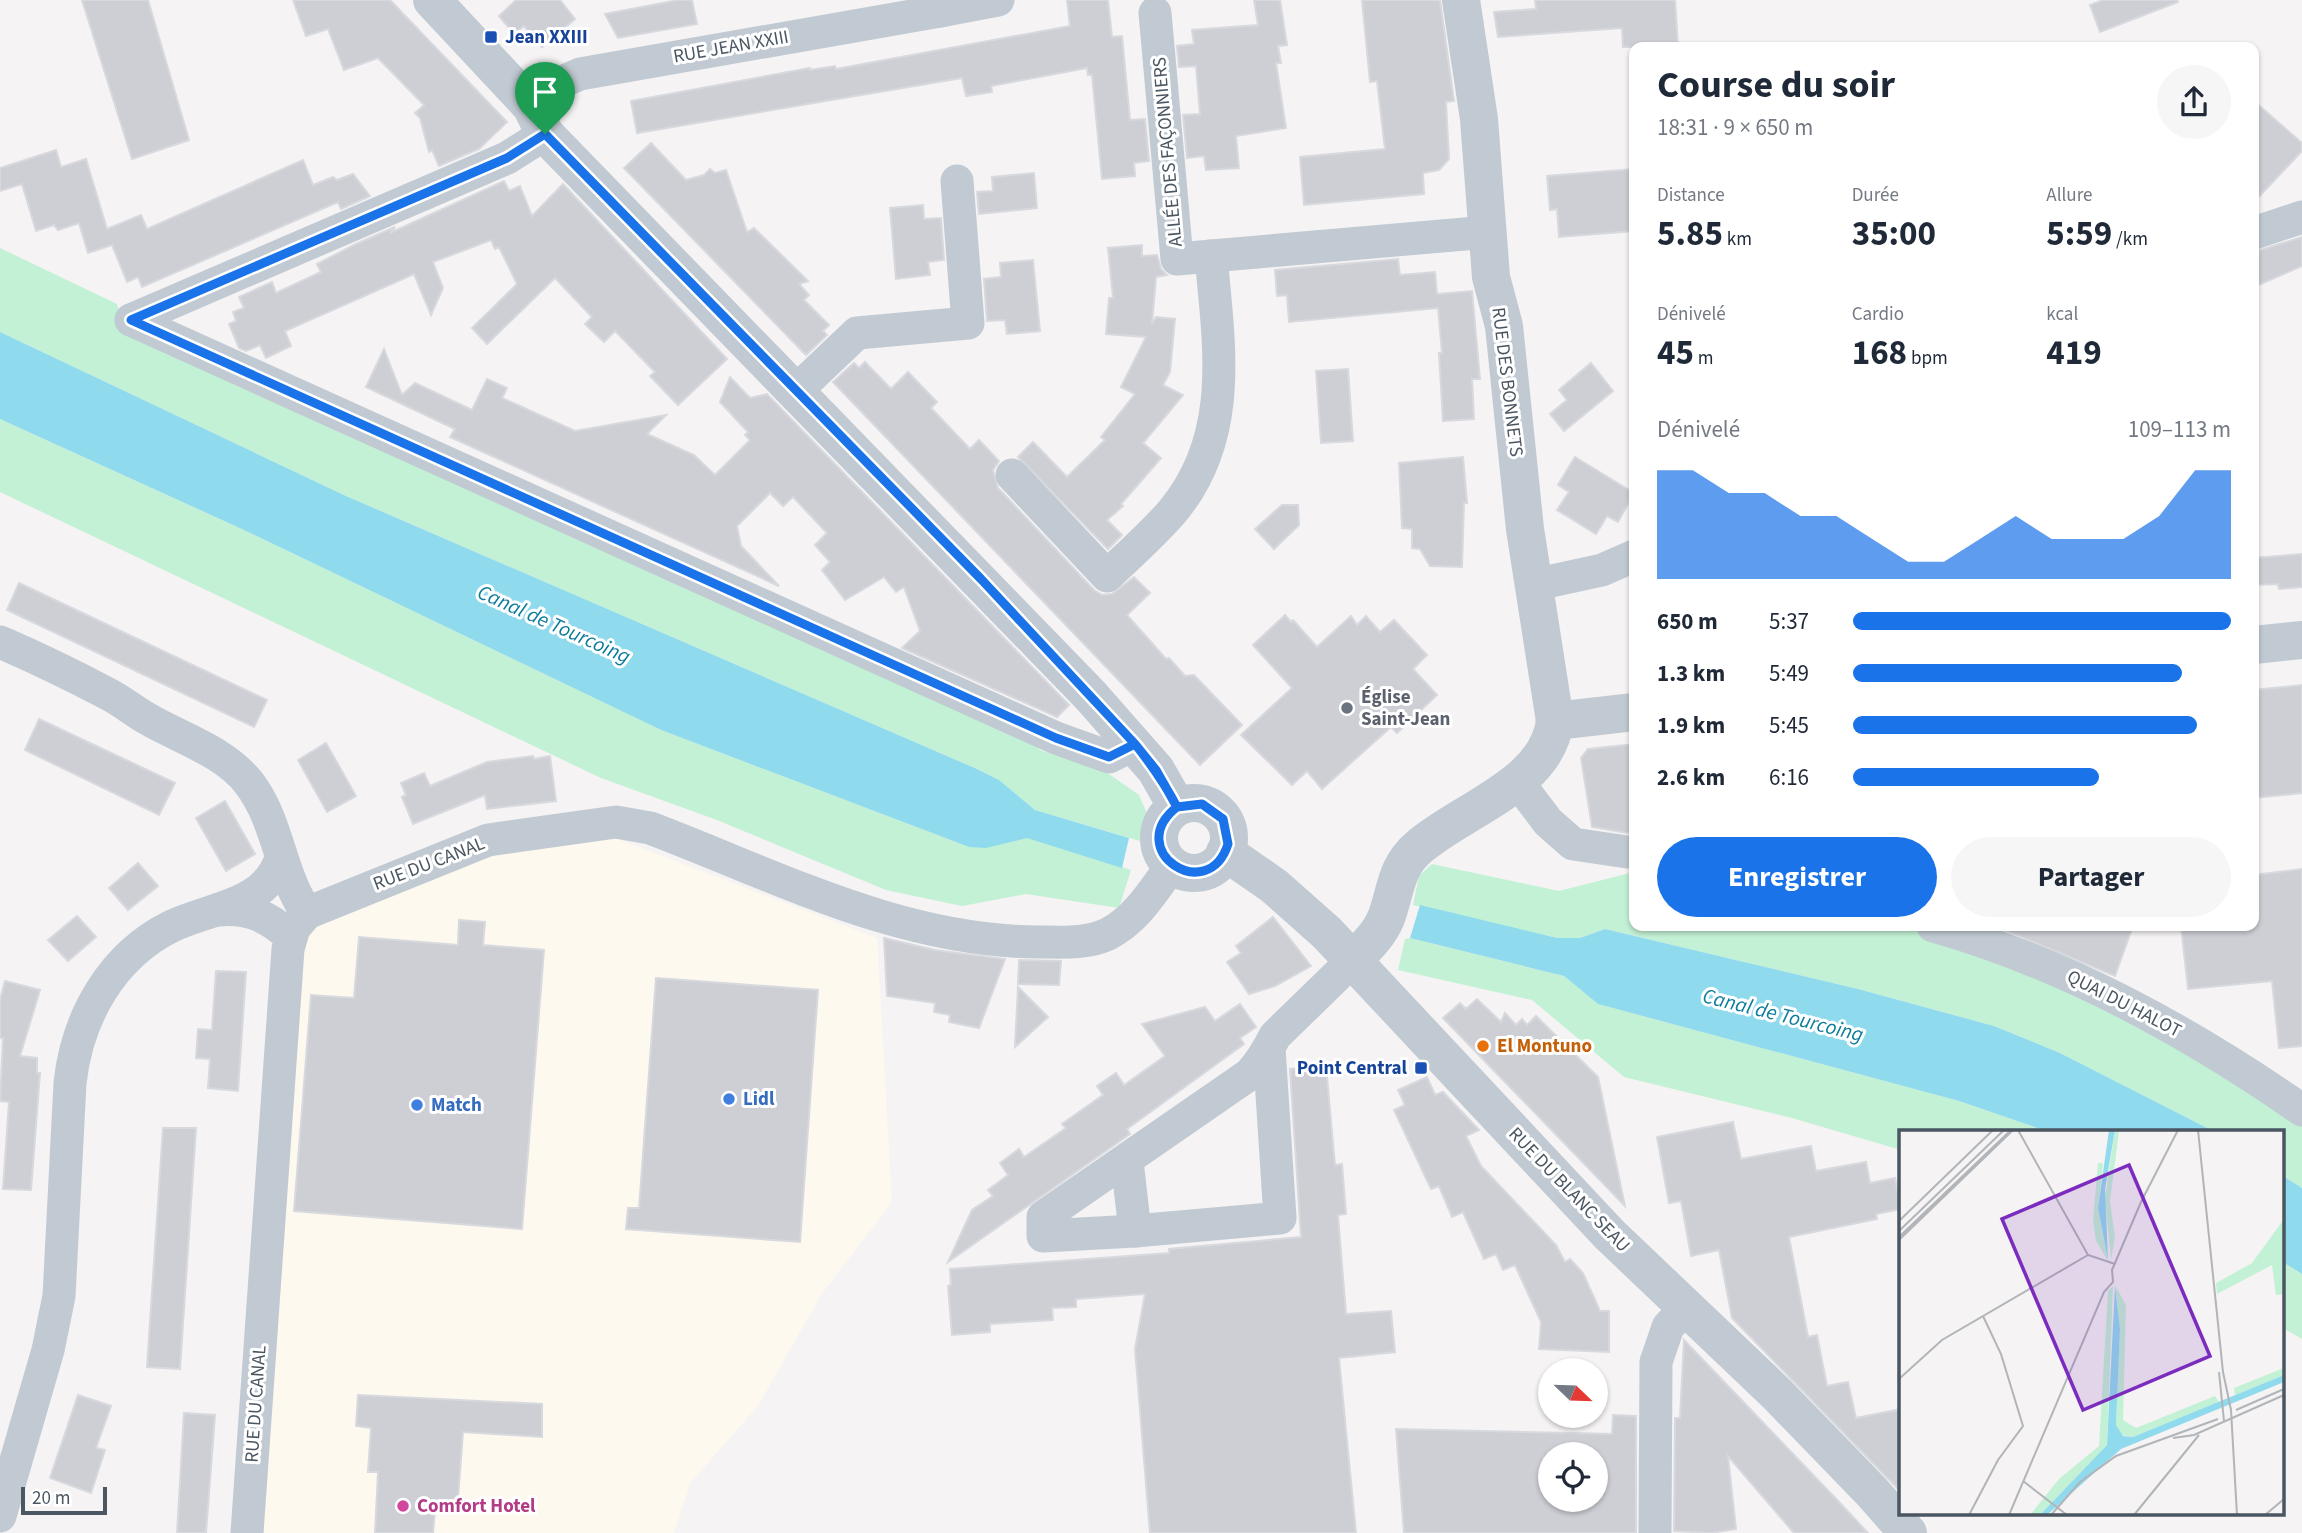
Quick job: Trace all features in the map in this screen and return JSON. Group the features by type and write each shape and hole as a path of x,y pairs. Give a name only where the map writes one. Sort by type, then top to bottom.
{"street":[{"name":"RUE JEAN XXIII","path":"998,0 945,6 580,74 564,81 538,120 507,158 131,320 1056,738 1109,757 1135,744"},
{"name":"RUE DES BONNETS","path":"1461,0 1479,119 1491,277 1504,326 1533,585 1555,721"},
{"path":"443,4 538,120 1135,744 1156,770 1177,807"},
{"name":"ALLÉE DES FAÇONNIERS","path":"1155,13 1177,259 1488,232"},
{"path":"797,390 858,333 968,323 957,181"},
{"path":"2259,231 2302,217"},
{"name":"ALLÉE DES FAÇONNIERS","path":"1012,475 1107,576 1171,512 1198,472 1218,411 1220,361 1211,256"},
{"path":"1533,585 1602,570 1629,558"},
{"path":"2259,644 2302,640"},
{"path":"0,642 112,696 228,763 248,782 275,834 298,925 244,910 213,911"},
{"path":"1269,1048 1280,1218 1043,1236 1043,1217 1250,1074 1275,1036 1380,930 1395,881 1406,859 1431,837 1530,772 1547,752 1555,721 1629,713"},
{"path":"1517,781 1562,836 1589,848 1629,852"},
{"path":"1194,803 1217,812 1227,827 1225,852 1215,865 1201,872 1186,872 1165,857 1159,839 1164,821 1177,807 1194,803"},
{"name":"RUE DU CANAL","path":"247,1533 298,925 488,840 616,822 650,828 894,922 994,941 1063,942 1095,939 1121,926 1133,915 1172,864"},
{"name":"RUE DU BLANC SEAU","path":"1225,852 1298,906 1353,960 1590,1213 1845,1463 1908,1533"},
{"path":"0,1516 10,1444 48,1350 59,1296 70,1083 79,1034 106,983 135,951 169,928 241,901 262,888 277,872 281,858"},
{"name":"QUAI DU HALOT","path":"1949,931 2013,951 2119,998 2200,1044 2302,1110"},
{"path":"1126,1161 1135,1231"},
{"path":"1656,1533 1657,1362 1668,1327 1685,1308"}],"shaded area":[{"path":"615,838 877,938 892,1202 821,1295 758,1406 691,1482 674,1533 255,1533 302,945 323,920 488,848"}],"green space":[{"path":"0,248 117,304 122,324 1015,726 1040,750 1106,772 1139,795 1148,816 1140,841 1035,810 999,780 977,769 346,496 0,332"},
{"path":"0,419 244,530 661,730 969,847 1027,837 1131,870 1119,908 1026,894 962,906 886,890 717,820 601,778 0,492"},
{"path":"1432,864 1559,891 1629,873 1629,931 1922,931 2048,972 2302,1120 2302,1188 2284,1177 2284,1130 2211,1130 2060,1053 1994,1026 1858,989 1605,929 1580,938 1557,938 1413,905 1419,876"},
{"path":"1410,938 1564,976 1598,1004 1959,1101 2043,1130 1899,1130 1899,1149 1792,1118 1624,1077 1532,1000 1398,970 1405,939"},
{"path":"2284,1263 2302,1274 2302,1339 2284,1329"}],"water":[{"name":"Canal de Tourcoing","path":"0,332 346,496 977,769 999,780 1035,810 1129,838 1122,868 1027,838 986,848 969,847 661,730 244,530 0,419"},
{"name":"Canal de Tourcoing","path":"1420,905 1557,938 1580,938 1605,929 1858,989 1994,1026 2060,1053 2211,1130 2043,1130 1959,1101 1598,1004 1564,976 1410,938"},
{"path":"2284,1177 2302,1188 2302,1274 2284,1263"}],"building":[{"path":"82,0 148,0 189,140 132,159"},
{"path":"293,0 390,0 507,122 479,149 439,166 432,150 429,152 420,118 415,113 424,105 378,58 344,70 328,29 306,36"},
{"path":"516,0 560,0 575,19 542,47 524,26 514,34 499,16"},
{"path":"678,0 692,0 697,24 618,38 605,14"},
{"path":"1067,0 1108,0 1112,37 1122,36 1130,120 1145,119 1149,161 1134,163 1135,176 1102,179 1092,75 1088,75 1087,68 991,86 992,92 966,96 962,78 637,133 631,101 810,68 835,66 836,69 1070,26"},
{"path":"1254,0 1280,0 1287,45 1278,46 1281,63 1276,63 1286,128 1236,136 1239,168 1206,170 1204,156 1187,158 1183,115 1200,114 1196,66 1179,67 1177,46 1194,44 1192,30 1258,25"},
{"path":"1362,0 1440,0 1454,101 1446,102 1449,159 1439,170 1423,173 1424,194 1304,205 1300,157 1385,149 1377,81 1370,82"},
{"path":"1535,0 1675,0 1678,42 1629,42 1629,47 1623,47 1622,28 1498,37 1494,12 1536,9"},
{"path":"2103,0 2178,2 2100,32 2090,5"},
{"path":"2259,105 2302,143 2302,151 2259,197"},
{"path":"651,143 686,180 704,175 710,169 715,173 726,170 747,232 754,228 808,281 799,284 809,295 804,300 829,325 823,331 827,335 806,355 624,168"},
{"path":"56,150 61,167 86,159 107,229 141,215 147,229 303,160 313,185 333,177 337,180 353,174 370,196 341,209 338,202 142,287 138,277 127,282 112,245 88,253 79,223 58,230 54,225 36,231 22,184 0,191 0,168"},
{"path":"1629,169 1629,231 1559,237 1557,209 1550,210 1547,176"},
{"path":"1034,173 1037,208 979,214 977,192 993,191 992,177"},
{"path":"504,181 509,191 520,186 532,216 563,184 727,359 678,405 650,376 655,372 615,331 604,342 585,324 592,317 555,278 487,344 472,328 517,284 499,247 495,249 491,240 433,262 443,288 431,315 414,274 285,331 291,346 266,358 260,345 246,351 239,348 229,324 236,321 233,312 244,308 239,297 272,282 276,293 321,272 317,264 356,244 395,227 390,233"},
{"path":"923,205 924,219 941,218 944,260 928,262 930,275 896,279 890,208"},
{"path":"2302,237 2302,266 2259,285 2259,250"},
{"path":"1142,245 1142,256 1157,255 1161,269 1167,275 1156,277 1152,324 1156,317 1175,319 1170,372 1163,385 1183,395 1143,443 1161,458 1121,504 1123,506 1107,520 1122,535 1108,549 1018,457 1033,442 1067,477 1105,440 1101,437 1135,394 1121,387 1146,337 1106,334 1109,298 1113,298 1108,248"},
{"path":"1398,259 1400,275 1435,272 1437,294 1472,291 1480,379 1472,379 1474,419 1443,421 1438,308 1289,322 1287,295 1277,296 1275,270"},
{"path":"1033,260 1040,331 1007,334 1005,320 987,321 984,279 1001,277 1000,263"},
{"path":"384,349 402,395 415,383 472,410 487,379 507,388 502,398 575,431 666,415 647,434 694,455 715,475 750,440 745,435 748,432 720,402 730,377 750,398 767,394 1069,705 1057,717 902,648 920,631 904,587 896,592 884,577 845,600 822,570 830,562 815,545 827,533 793,497 783,506 770,493 737,526 741,546 779,586 450,437 455,429 366,387"},
{"path":"865,362 891,389 908,372 937,402 931,408 970,449 979,440 999,461 993,470 998,488 1094,590 1102,595 1112,594 1134,577 1150,593 1127,615 1166,659 1169,658 1185,676 1194,675 1242,725 1200,765 833,382 854,363 859,368"},
{"path":"1591,363 1613,391 1564,431 1550,414 1567,400 1559,390"},
{"path":"1348,369 1353,441 1321,443 1316,371"},
{"path":"1463,457 1467,503 1464,503 1462,567 1430,566 1420,549 1412,548 1412,529 1402,528 1399,463"},
{"path":"1575,457 1629,490 1629,502 1618,522 1607,516 1596,534 1557,510 1569,492 1558,485"},
{"path":"1282,505 1298,505 1299,525 1274,549 1255,529"},
{"path":"2302,554 2302,587 2279,589 2278,584 2259,585 2259,558"},
{"path":"19,583 267,700 254,727 7,610"},
{"name":"Église Saint-Jean","path":"1285,615 1291,622 1293,620 1317,647 1351,616 1357,625 1366,616 1380,632 1394,620 1427,655 1413,669 1437,695 1397,733 1391,727 1322,789 1307,771 1292,785 1241,735 1292,688 1253,645"},
{"path":"2302,685 2302,793 2259,797 2259,689"},
{"path":"39,719 175,783 159,815 25,750"},
{"path":"326,743 356,796 327,812 298,760"},
{"path":"1629,745 1629,833 1592,827 1581,758 1588,749"},
{"path":"533,756 534,759 550,756 556,801 487,809 485,795 413,824 402,797 406,795 401,783 424,773 430,786 487,762"},
{"path":"225,801 255,854 226,871 196,818"},
{"path":"138,863 158,886 128,910 109,888"},
{"path":"2302,869 2302,1046 2279,1048 2272,981 2188,989 2182,931 2259,931 2259,874"},
{"path":"77,916 96,937 68,961 48,940"},
{"path":"1273,917 1311,966 1275,986 1249,994 1227,962 1241,953 1236,946"},
{"name":"Match","path":"459,920 485,922 483,945 544,950 522,1229 294,1211 311,995 354,998 359,937 458,945"},
{"path":"2007,931 2131,931 2115,976"},
{"path":"884,938 935,950 1005,959 979,1028 949,1022 950,1015 934,1012 935,1003 887,996"},
{"path":"1019,960 1061,961 1059,985 1018,984"},
{"path":"216,971 246,972 238,1091 208,1088 210,1059 196,1058 198,1029 212,1030"},
{"name":"Lidl","path":"656,978 818,990 800,1242 626,1229 628,1208 639,1208"},
{"path":"5,981 40,990 20,1056 37,1058 37,1073 40,1073 31,1190 3,1189 9,1102 0,1101 3,1038 0,1038 0,1000"},
{"path":"1018,987 1048,1017 1015,1047"},
{"path":"1477,999 1501,1022 1505,1013 1516,1025 1522,1019 1527,1025 1536,1016 1598,1077 1625,1206 1443,1018 1460,1003 1466,1009"},
{"path":"1240,1004 1256,1027 1240,1038 1244,1044 1127,1129 1130,1134 948,1262 972,1210 993,1196 988,1190 1008,1175 1000,1163 1019,1149 1024,1157 1066,1128 1062,1124 1103,1095 1097,1086 1116,1073 1124,1085 1165,1056 1142,1024 1205,1007 1215,1021"},
{"path":"1326,1066 1335,1165 1342,1164 1346,1214 1338,1215 1346,1314 1391,1311 1395,1352 1339,1358 1356,1533 1150,1533 1135,1349 1145,1294 1076,1299 1076,1307 1052,1308 1053,1320 990,1324 990,1332 952,1335 948,1286 951,1285 950,1269 1169,1253 1169,1249 1301,1237 1290,1069"},
{"path":"1427,1077 1435,1095 1443,1092 1479,1130 1466,1136 1481,1166 1556,1245 1565,1262 1570,1259 1583,1273 1600,1311 1609,1311 1609,1352 1539,1349 1541,1322 1515,1265 1503,1270 1496,1254 1484,1259 1463,1212 1452,1217 1439,1186 1431,1189 1394,1110 1405,1105 1398,1090"},
{"path":"1733,1122 1741,1159 1811,1146 1816,1171 1866,1162 1870,1183 1895,1178 1899,1209 1876,1214 1877,1219 1789,1237 1808,1337 1817,1335 1827,1386 1848,1382 1856,1418 1899,1409 1899,1490 1732,1318 1719,1250 1691,1256 1681,1201 1669,1203 1657,1137"},
{"path":"163,1128 196,1128 180,1369 147,1367"},
{"path":"1684,1340 1868,1533 1794,1533 1728,1456 1736,1529 1711,1533 1674,1531 1675,1418 1680,1418"},
{"path":"78,1395 111,1406 96,1448 105,1450 91,1493 50,1478"},
{"path":"358,1395 542,1404 542,1437 463,1432 457,1512 435,1510 433,1533 375,1533 378,1472 368,1472 371,1428 356,1426"},
{"path":"184,1413 215,1415 206,1533 177,1533"},
{"path":"1613,1415 1636,1416 1636,1533 1404,1533 1396,1429 1612,1434"}],"place":[{"name":"Jean XXIII","path":"491,37"},
{"name":"Église Saint-Jean","path":"1347,708"},
{"name":"El Montuno","path":"1483,1046"},
{"name":"Point Central","path":"1421,1068"},
{"name":"Lidl","path":"729,1099"},
{"name":"Match","path":"417,1105"},
{"name":"Comfort Hotel","path":"403,1506"}],"route":[{"path":"545,134 507,158 131,320 1056,738 1109,757 1135,744 1156,770 1169,791 1177,807 1202,804 1217,812 1223,819 1227,827 1228,844 1215,865 1201,872 1186,872 1178,869 1165,857 1159,839 1160,829 1169,813 1177,807 1156,770 1135,744 981,579 545,134"}]}
